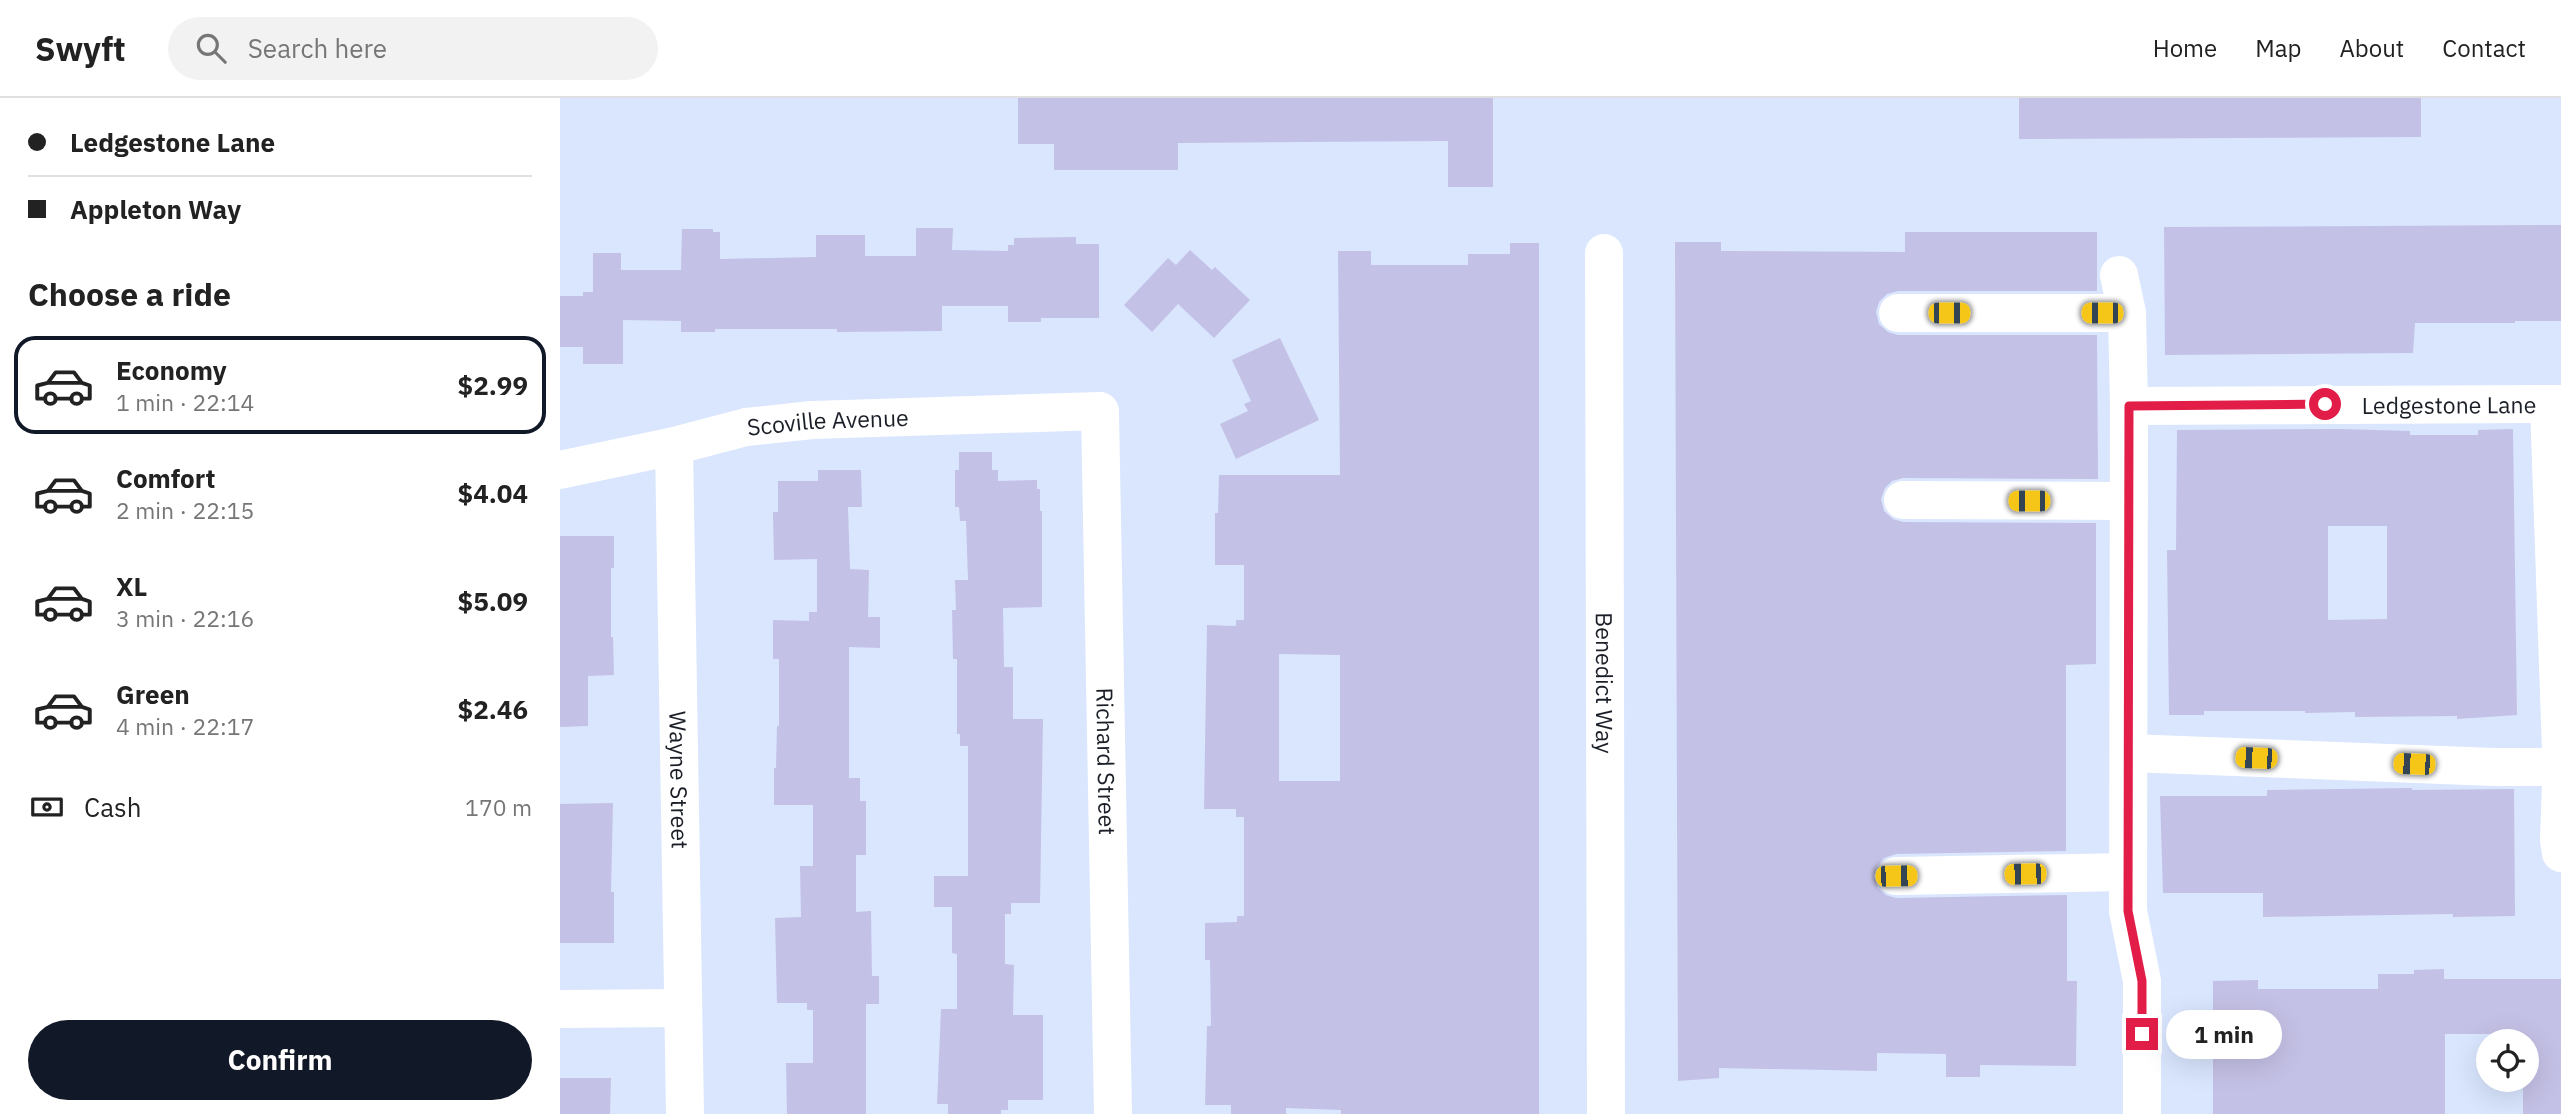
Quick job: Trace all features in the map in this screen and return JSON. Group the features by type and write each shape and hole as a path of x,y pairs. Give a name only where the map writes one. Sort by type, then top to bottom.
{"street":[{"name":"Benedict Way","path":"1604,253 1606,1114"},
{"path":"2119,275 2127,313 2129,406 2128,911 2142,981 2143,1114"},
{"path":"1898,313 2127,313"},
{"path":"2555,404 2561,752"},
{"name":"Ledgestone Lane","path":"2129,406 2555,404"},
{"name":"Scoville Avenue","path":"560,470 674,446 746,427 812,420 1100,411"},
{"name":"Richard Street","path":"1100,411 1112,1114"},
{"name":"Wayne Street","path":"674,446 685,1114"},
{"path":"1903,500 2129,501"},
{"path":"2129,753 2561,767"},
{"path":"2561,782 2561,853"},
{"path":"1896,876 2128,872"},
{"path":"560,1009 682,1008"}],"building":[{"path":"1018,98 1493,98 1493,187 1448,187 1448,141 1178,143 1178,170 1054,170 1054,144 1018,144"},
{"path":"2019,98 2421,98 2421,137 2019,139"},
{"path":"2561,225 2561,321 2415,323 2413,353 2165,355 2164,227"},
{"path":"916,228 953,228 952,250 1008,251 1008,245 1014,245 1014,238 1076,237 1076,244 1099,244 1099,318 1041,318 1041,322 1008,322 1008,306 942,306 942,331 837,332 837,329 715,329 715,332 681,332 681,321 623,320 623,364 583,364 583,347 560,347 560,296 583,296 583,292 593,292 593,253 621,253 621,270 681,270 682,229 713,229 713,232 720,232 720,259 816,257 816,235 865,235 865,256 916,256"},
{"path":"1905,232 2097,232 2097,291 1898,291 1887,294 1879,302 1876,312 1879,324 1888,332 1898,335 2097,335 2098,479 1903,478 1892,481 1885,488 1881,499 1884,511 1893,519 1903,522 2096,523 2096,664 2066,665 2066,851 1896,854 1884,858 1877,866 1874,876 1878,888 1886,895 1896,898 2067,895 2067,981 2077,981 2076,1066 1980,1065 1980,1077 1946,1077 1946,1054 1877,1053 1877,1071 1719,1068 1719,1078 1678,1081 1675,242 1721,242 1721,251 1905,252"},
{"path":"1510,243 1539,243 1539,1114 1341,1114 1341,1110 1286,1108 1286,1114 1231,1114 1231,1105 1205,1105 1207,1026 1211,1026 1210,960 1205,960 1205,923 1237,922 1237,916 1244,916 1244,817 1236,817 1236,809 1204,809 1207,625 1236,626 1236,620 1244,620 1244,565 1215,565 1215,513 1218,513 1219,475 1340,475 1338,251 1371,251 1371,265 1468,265 1468,254 1510,254","holes":["1279,654 1340,655 1340,781 1279,781"]},
{"path":"1190,250 1212,270 1215,267 1250,300 1214,338 1178,304 1152,332 1124,305 1168,258 1176,265"},
{"path":"1280,338 1319,420 1236,459 1220,424 1248,411 1244,404 1251,401 1232,360"},
{"path":"2340,429 2410,431 2410,435 2478,435 2478,430 2513,429 2517,715 2457,719 2457,716 2355,717 2355,712 2204,711 2204,715 2169,715 2167,550 2176,550 2177,430","holes":["2328,526 2387,526 2387,619 2328,620"]},
{"path":"959,452 992,452 992,470 998,470 998,481 1037,480 1042,511 1042,607 1003,608 1004,667 1013,667 1013,719 1043,719 1040,903 1011,903 1011,914 1005,914 1005,964 1014,965 1013,1015 1043,1015 1043,1100 1008,1100 1008,1110 1001,1110 1001,1114 948,1114 948,1104 937,1104 941,1009 957,1009 957,954 952,953 952,907 934,907 934,876 968,876 968,746 960,746 960,734 957,734 957,659 953,659 952,610 956,610 955,580 968,580 966,521 960,521 959,507 955,507 955,470 959,470"},
{"path":"818,470 861,470 862,507 848,507 850,569 869,570 868,617 880,617 880,648 849,647 849,778 860,778 860,801 866,801 866,855 856,855 856,912 871,911 872,976 879,976 879,1004 866,1004 866,1114 787,1114 786,1063 813,1063 813,1010 807,1010 807,1003 777,1003 775,918 801,917 800,866 813,866 813,805 774,805 774,768 779,726 779,659 773,659 773,620 809,621 809,612 817,612 817,559 774,560 773,512 778,512 778,481 818,481"},
{"path":"560,536 614,536 611,637 614,675 588,676 588,726 560,727"},
{"path":"2514,789 2515,916 2453,917 2453,914 2263,917 2263,893 2163,893 2160,796 2267,796 2267,790"},
{"path":"613,803 611,892 614,892 614,943 560,943 560,804"},
{"path":"2444,969 2444,979 2561,979 2561,1114 2523,1114 2523,1092 2539,1092 2539,1029 2476,1029 2476,1034 2445,1034 2445,1114 2213,1114 2213,981 2258,980 2258,989 2378,989 2378,974 2414,974 2414,970"},
{"path":"560,1078 611,1078 610,1114 560,1114"}],"route":[{"path":"2142,1034 2142,981 2128,911 2129,406 2325,404"}]}
